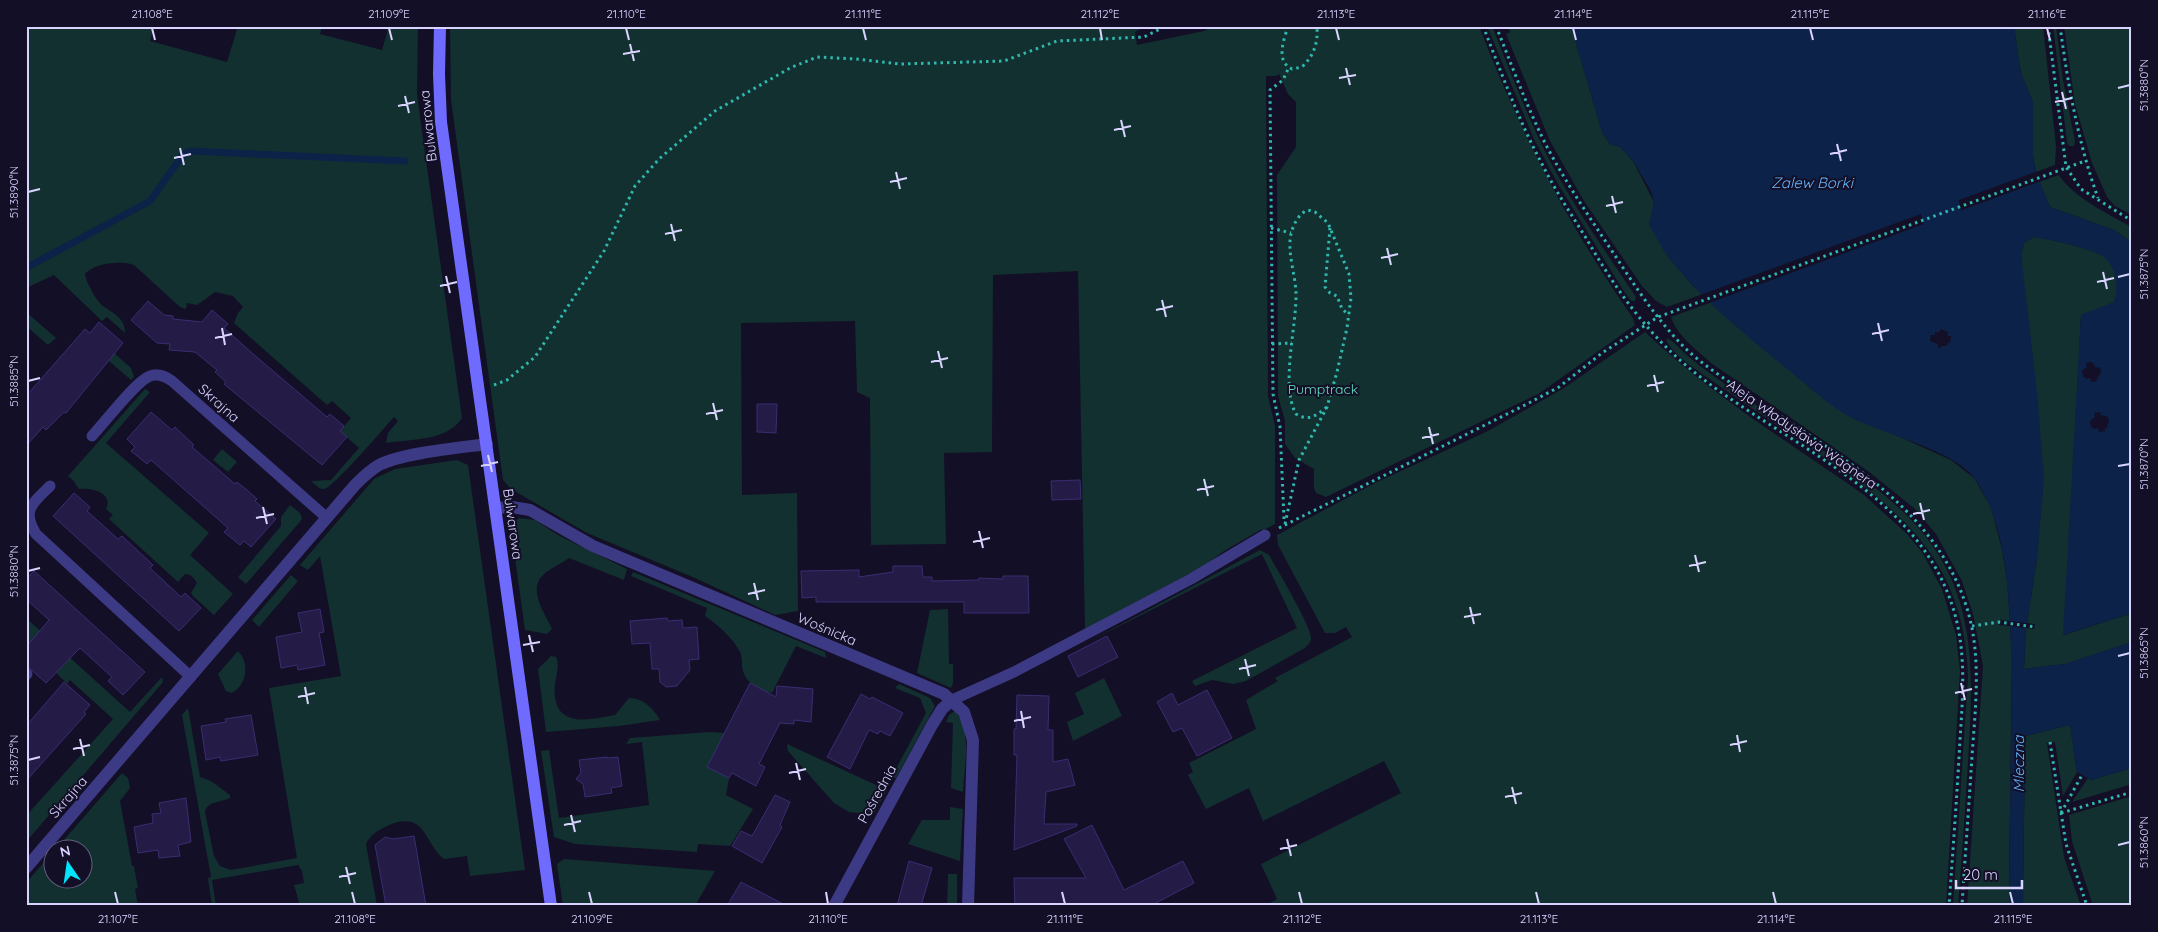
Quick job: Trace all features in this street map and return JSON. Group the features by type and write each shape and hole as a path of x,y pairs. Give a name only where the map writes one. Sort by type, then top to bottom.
{"street":[{"name":"Bulwarowa","path":"440,26 441,122 551,906"},
{"name":"Skrajna","path":"26,868 355,485 380,465 411,456 487,444"},
{"name":"Wośnicka","path":"496,508 512,507 530,510 593,546 944,694 952,700 964,712 973,740 968,906"},
{"name":"Pośrednia","path":"834,906 932,726 942,709 952,700"}],"lane":[{"name":"Skrajna","path":"92,436 140,382 153,375 161,375 172,382 327,518"},
{"path":"50,486 32,504 29,510 28,517 36,534 191,677"},
{"path":"952,700 1014,672 1191,580 1265,535"}],"path":[{"path":"480,392 506,380 535,357 604,251 635,186 659,159 715,111 790,68 817,57 900,64 1004,61 1057,41 1144,37 1166,26"},
{"path":"1288,26 1282,55 1283,60 1292,69 1302,67 1315,50 1318,40 1317,26"},
{"name":"Aleja Władysława Wagnera","path":"1483,26 1542,164 1626,301 1666,347 1700,377 1867,492 1891,513 1921,543 1944,583 1959,629 1963,672 1957,801 1949,906"},
{"name":"Aleja Władysława Wagnera","path":"1496,26 1547,145 1578,200 1658,317 1686,348 1711,369 1849,463 1908,510 1932,538 1944,556 1957,583 1972,626 1976,656 1976,686 1962,906"},
{"path":"2048,26 2066,167 2080,188 2132,221"},
{"path":"2060,26 2074,116 2085,161 2099,200"},
{"path":"1285,524 1280,427 1273,394 1270,90 1283,80 1288,67"},
{"path":"1265,535 1559,387 1602,353 1646,323 1675,309 2085,161"},
{"path":"1285,524 1298,460 1327,407 1349,316 1351,281 1330,228 1324,219 1315,212 1308,210 1299,216 1291,233 1290,242 1296,302 1292,343 1291,399 1296,414 1309,418 1327,407"},
{"path":"1271,228 1291,233"},
{"path":"1330,228 1326,287 1330,293 1337,296 1342,310 1349,316"},
{"path":"1272,344 1292,343"},
{"path":"1972,626 1999,622 2035,627"},
{"path":"2050,742 2066,844 2087,906"},
{"path":"2061,814 2082,775"},
{"path":"2061,814 2132,792"}],"green space":[{"path":"26,26 154,26 150,41 227,62 238,26 322,26 320,34 382,50 389,26 418,26 417,94 462,418 456,426 428,438 386,443 388,433 398,421 394,417 337,479 324,489 320,489 311,481 331,480 359,448 340,431 351,418 332,401 327,405 234,323 243,307 233,296 215,292 197,305 187,303 186,309 180,307 134,265 115,263 94,267 85,274 90,287 101,304 121,320 125,333 107,317 102,321 54,275 26,288"},
{"name":"Pumptrack","path":"450,26 1146,26 1135,32 1137,45 1204,31 1213,26 1479,26 1511,103 1547,177 1588,249 1633,318 1635,325 1540,393 1326,497 1316,493 1314,488 1314,469 1295,458 1285,444 1285,421 1278,396 1277,175 1296,147 1296,102 1288,94 1279,74 1276,76 1266,76 1268,396 1275,426 1275,524 1262,531 1262,529 1224,551 1204,566 1085,629 1078,271 993,275 992,452 944,453 946,544 871,545 870,398 857,392 855,321 741,323 742,495 797,493 798,611 775,615 695,578 587,533 511,489 503,480 451,100"},
{"path":"1487,26 1492,26 1526,110 1549,159 1580,212 1636,297 1635,301 1631,301 1623,290 1558,184 1534,139"},
{"path":"1508,26 1571,26 1602,132 1610,144 1620,147 1633,161 1654,202 1666,253 1692,285 1703,294 1667,307 1656,301 1642,286 1584,201 1550,141 1506,34 1510,32"},
{"path":"2014,26 2043,26 2056,146 2055,165 2036,172 2033,156 2033,102 2021,74"},
{"path":"2053,26 2056,26 2063,80 2075,141 2074,146 2069,146 2067,142"},
{"path":"2064,26 2132,26 2132,215 2115,206 2107,197 2092,163 2075,104"},
{"path":"2059,175 2082,198 2132,227 2132,243 2114,230 2050,207 2039,182"},
{"path":"2033,237 2071,245 2100,254 2109,262 2116,278 2115,302 2081,316 2064,635 2132,613 2132,642 2065,664 2024,669 2026,628 2034,629 2035,624 2027,623 2037,559 2021,254 2024,243"},
{"path":"1712,302 1772,356 1891,433 1951,460 1974,478 1991,507 2002,550 2010,621 2000,620 1999,625 2010,626 2012,654 2010,906 1967,906 1983,666 1973,614 1962,581 1936,534 1915,509 1868,471 1711,363 1683,336 1671,317"},
{"path":"26,312 56,338 48,345 26,326"},
{"path":"1645,332 1670,355 1724,398 1864,495 1907,534 1922,552 1942,589 1956,635 1960,671 1946,906 1264,906 1277,899 1261,864 1401,793 1384,761 1263,821 1249,788 1206,809 1188,775 1193,772 1189,763 1256,729 1246,700 1278,681 1275,678 1352,637 1346,627 1335,633 1325,633 1278,545 1277,535 1377,482 1488,431 1564,388"},
{"path":"1666,338 1712,375 1871,484 1903,511 1937,553 1952,580 1962,608 1968,638 1971,698 1958,906 1953,906 1968,676 1964,636 1955,601 1941,570 1923,543 1901,519 1875,496 1847,473 1688,364 1676,354"},
{"path":"113,352 131,368 134,377 131,380 109,361"},
{"path":"145,389 150,392 106,443 209,533 190,555 233,594 214,615 191,593 197,583 192,577 185,574 178,582 109,519 113,515 106,509 108,503 104,495 95,490 79,489 68,476"},
{"path":"222,449 237,462 228,472 213,460"},
{"path":"457,460 468,465 525,870 470,876 467,856 444,859 417,824 400,822 377,831 366,844 377,906 300,906 294,885 304,883 302,871 298,865 212,880 216,906 212,906 208,878 211,877 182,715 188,708 200,777 211,781 230,795 230,798 226,800 209,805 205,812 214,856 220,866 231,870 297,858 269,688 341,676 320,556 308,570 300,565 374,479 395,469"},
{"path":"290,505 300,513 302,519 246,584 238,577 281,526 281,517"},
{"path":"519,518 535,520 558,535 627,569 624,580 569,558 543,575 537,588 539,602 552,629 547,634 525,630 511,529 511,525"},
{"path":"1260,550 1269,555 1300,610 1311,639 1305,648 1246,681 1234,684 1212,680 1195,686 1192,681 1297,628 1262,554 1088,642"},
{"path":"633,572 825,652 826,658 796,646 772,693 762,690 752,684 743,672 742,657 733,641 705,616 707,608 631,576"},
{"path":"291,575 298,581 259,627 252,620"},
{"path":"948,609 949,664 953,664 953,683 951,688 917,673 930,610"},
{"path":"26,618 130,712 162,677 163,682 26,842 26,816 113,719 70,680 67,684 26,641"},
{"path":"238,651 244,662 245,674 241,685 231,693 226,691 218,674"},
{"path":"551,656 556,657 558,664 555,698 558,708 564,715 572,718 592,719 615,715 629,698 634,698 647,704 660,720 619,726 546,732 538,669"},
{"path":"1104,678 1122,716 1073,741 1067,722 1084,714 1075,693"},
{"path":"899,684 930,698 935,706 896,778 891,778 926,713 920,698 895,688"},
{"path":"955,711 961,719 966,739 963,792 951,788 953,723 946,722 949,715"},
{"path":"2070,725 2077,772 2063,796 2055,742 2047,743 2064,857 2081,906 2023,906 2025,736"},
{"path":"709,732 725,733 708,767 729,778 726,795 753,809 730,846 698,844 697,852 575,844 554,837 541,751 549,750 559,818 649,805 642,742 626,744 630,738"},
{"path":"787,744 887,790 873,815 849,812 834,803 788,751"},
{"path":"2132,768 2132,784 2072,802 2088,778 2091,780"},
{"path":"122,773 128,778 130,788 120,801 138,888 135,889 138,906 26,906 26,883 42,865 42,890 92,890 92,840 64,840"},
{"path":"2132,796 2132,906 2093,906 2072,841 2069,815"},
{"path":"950,807 963,809 960,861 908,844 922,820 950,820"},
{"path":"564,859 715,871 695,906 563,906 557,864"},
{"path":"948,874 957,874 957,906 947,906"}],"water":[{"name":"Zalew Borki","path":"1571,26 2014,26 2021,74 2033,102 2033,156 2036,172 2050,207 2114,230 2132,243 2132,613 2063,635 2081,315 2114,302 2116,278 2112,267 2105,258 2083,248 2033,237 2024,243 2021,254 2037,392 2044,479 2037,559 2027,623 2010,621 2005,566 1998,530 1992,512 1975,479 1952,459 1850,417 1834,407 1723,315 1666,254 1649,224 1654,202 1651,191 1633,161 1620,147 1610,144 1602,132","holes":["1954,262 1957,262 1957,265 1961,265 1961,269 1964,269 1963,276 1960,279 1951,281 1951,277 1944,274 1944,268 1948,268 1948,265 1953,265","1940,329 1948,332 1947,336 1951,336 1950,343 1947,346 1938,348 1938,344 1930,341 1931,335 1935,335 1935,332 1940,332","2092,362 2096,368 2100,367 2101,373 2097,381 2091,382 2090,378 2086,379 2083,377 2082,371 2087,367 2086,363","1976,371 1980,372 1983,378 1987,379 1986,385 1983,385 1983,388 1977,388 1977,391 1974,390 1974,386 1966,383 1967,377 1971,377 1971,374 1976,374","2100,412 2101,415 2108,417 2109,423 2105,431 2099,432 2098,428 2094,429 2091,427 2090,421 2095,417 2094,413"]},
{"name":"Mleczna","path":"2010,626 2026,628 2024,669 2065,664 2132,642 2132,768 2091,780 2077,772 2070,725 2025,736 2023,906 2010,906 2012,678"}],"pier":[{"path":"2038,171 2041,181 1709,303 1700,295"}],"building":[{"path":"148,301 164,315 173,316 173,319 202,322 212,310 228,324 224,328 252,353 327,417 330,414 344,426 340,431 347,437 322,465 224,384 226,382 215,372 217,370 195,352 169,350 170,344 157,343 131,320"},
{"path":"99,322 123,343 66,413 64,412 46,430 43,427 26,446 26,396 85,329 90,333"},
{"path":"757,404 777,404 776,433 757,432"},
{"path":"151,412 172,430 175,427 194,445 192,447 235,484 237,482 247,490 257,499 255,501 276,519 251,547 244,541 240,545 224,532 228,528 151,460 147,464 131,451 135,447 127,439"},
{"path":"1080,480 1081,499 1052,500 1051,481"},
{"path":"74,493 90,507 87,511 118,539 122,536 153,565 150,568 181,597 185,593 201,608 179,631 53,516"},
{"path":"893,566 922,566 923,577 932,577 932,581 979,580 979,578 1003,579 1003,576 1028,576 1029,613 964,613 964,602 816,602 816,597 802,598 801,571 859,570 859,577 893,572"},
{"path":"34,571 145,672 123,695 108,681 112,677 80,648 46,683 26,665 26,647 49,620 26,599 26,579"},
{"path":"320,609 324,632 319,633 325,665 298,670 297,665 281,668 276,637 302,632 298,613"},
{"path":"667,618 668,621 682,620 683,628 697,627 699,659 689,660 690,670 677,686 666,687 660,682 659,669 652,669 650,643 632,644 630,621"},
{"path":"1107,636 1118,657 1078,677 1068,656"},
{"path":"64,682 90,705 84,712 86,714 26,781 26,726"},
{"path":"750,683 776,697 777,686 813,689 811,722 794,720 794,724 780,723 759,764 765,767 756,786 732,773 729,778 707,767"},
{"path":"1207,690 1232,738 1197,756 1182,728 1173,732 1157,702 1172,693 1178,705"},
{"path":"861,694 870,699 872,697 903,713 890,736 880,731 878,734 869,730 850,769 827,757"},
{"path":"1017,695 1049,696 1048,730 1053,730 1053,762 1068,759 1075,785 1046,792 1044,824 1077,824 1077,826 1014,850 1017,755 1014,755 1014,729 1016,729"},
{"path":"251,715 258,755 221,761 220,757 206,760 201,726 226,722 225,719"},
{"path":"618,757 622,786 611,788 612,793 585,797 583,784 576,779 581,773 579,760"},
{"path":"775,795 790,802 780,825 782,827 762,863 732,846 741,831 752,836"},
{"path":"186,798 191,842 178,845 180,856 159,858 158,850 138,853 134,827 153,823 152,814 161,813 159,803"},
{"path":"1092,825 1124,890 1183,861 1194,883 1150,906 1015,906 1014,878 1086,878 1064,839"},
{"path":"414,836 426,906 386,906 375,845 385,837 393,839"},
{"path":"909,861 932,868 921,906 897,906"},
{"path":"741,882 787,906 727,906"}],"waterway":[{"path":"26,268 150,201 182,156 190,151 405,161"},
{"path":"1940,208 1985,380 2005,434"}]}
